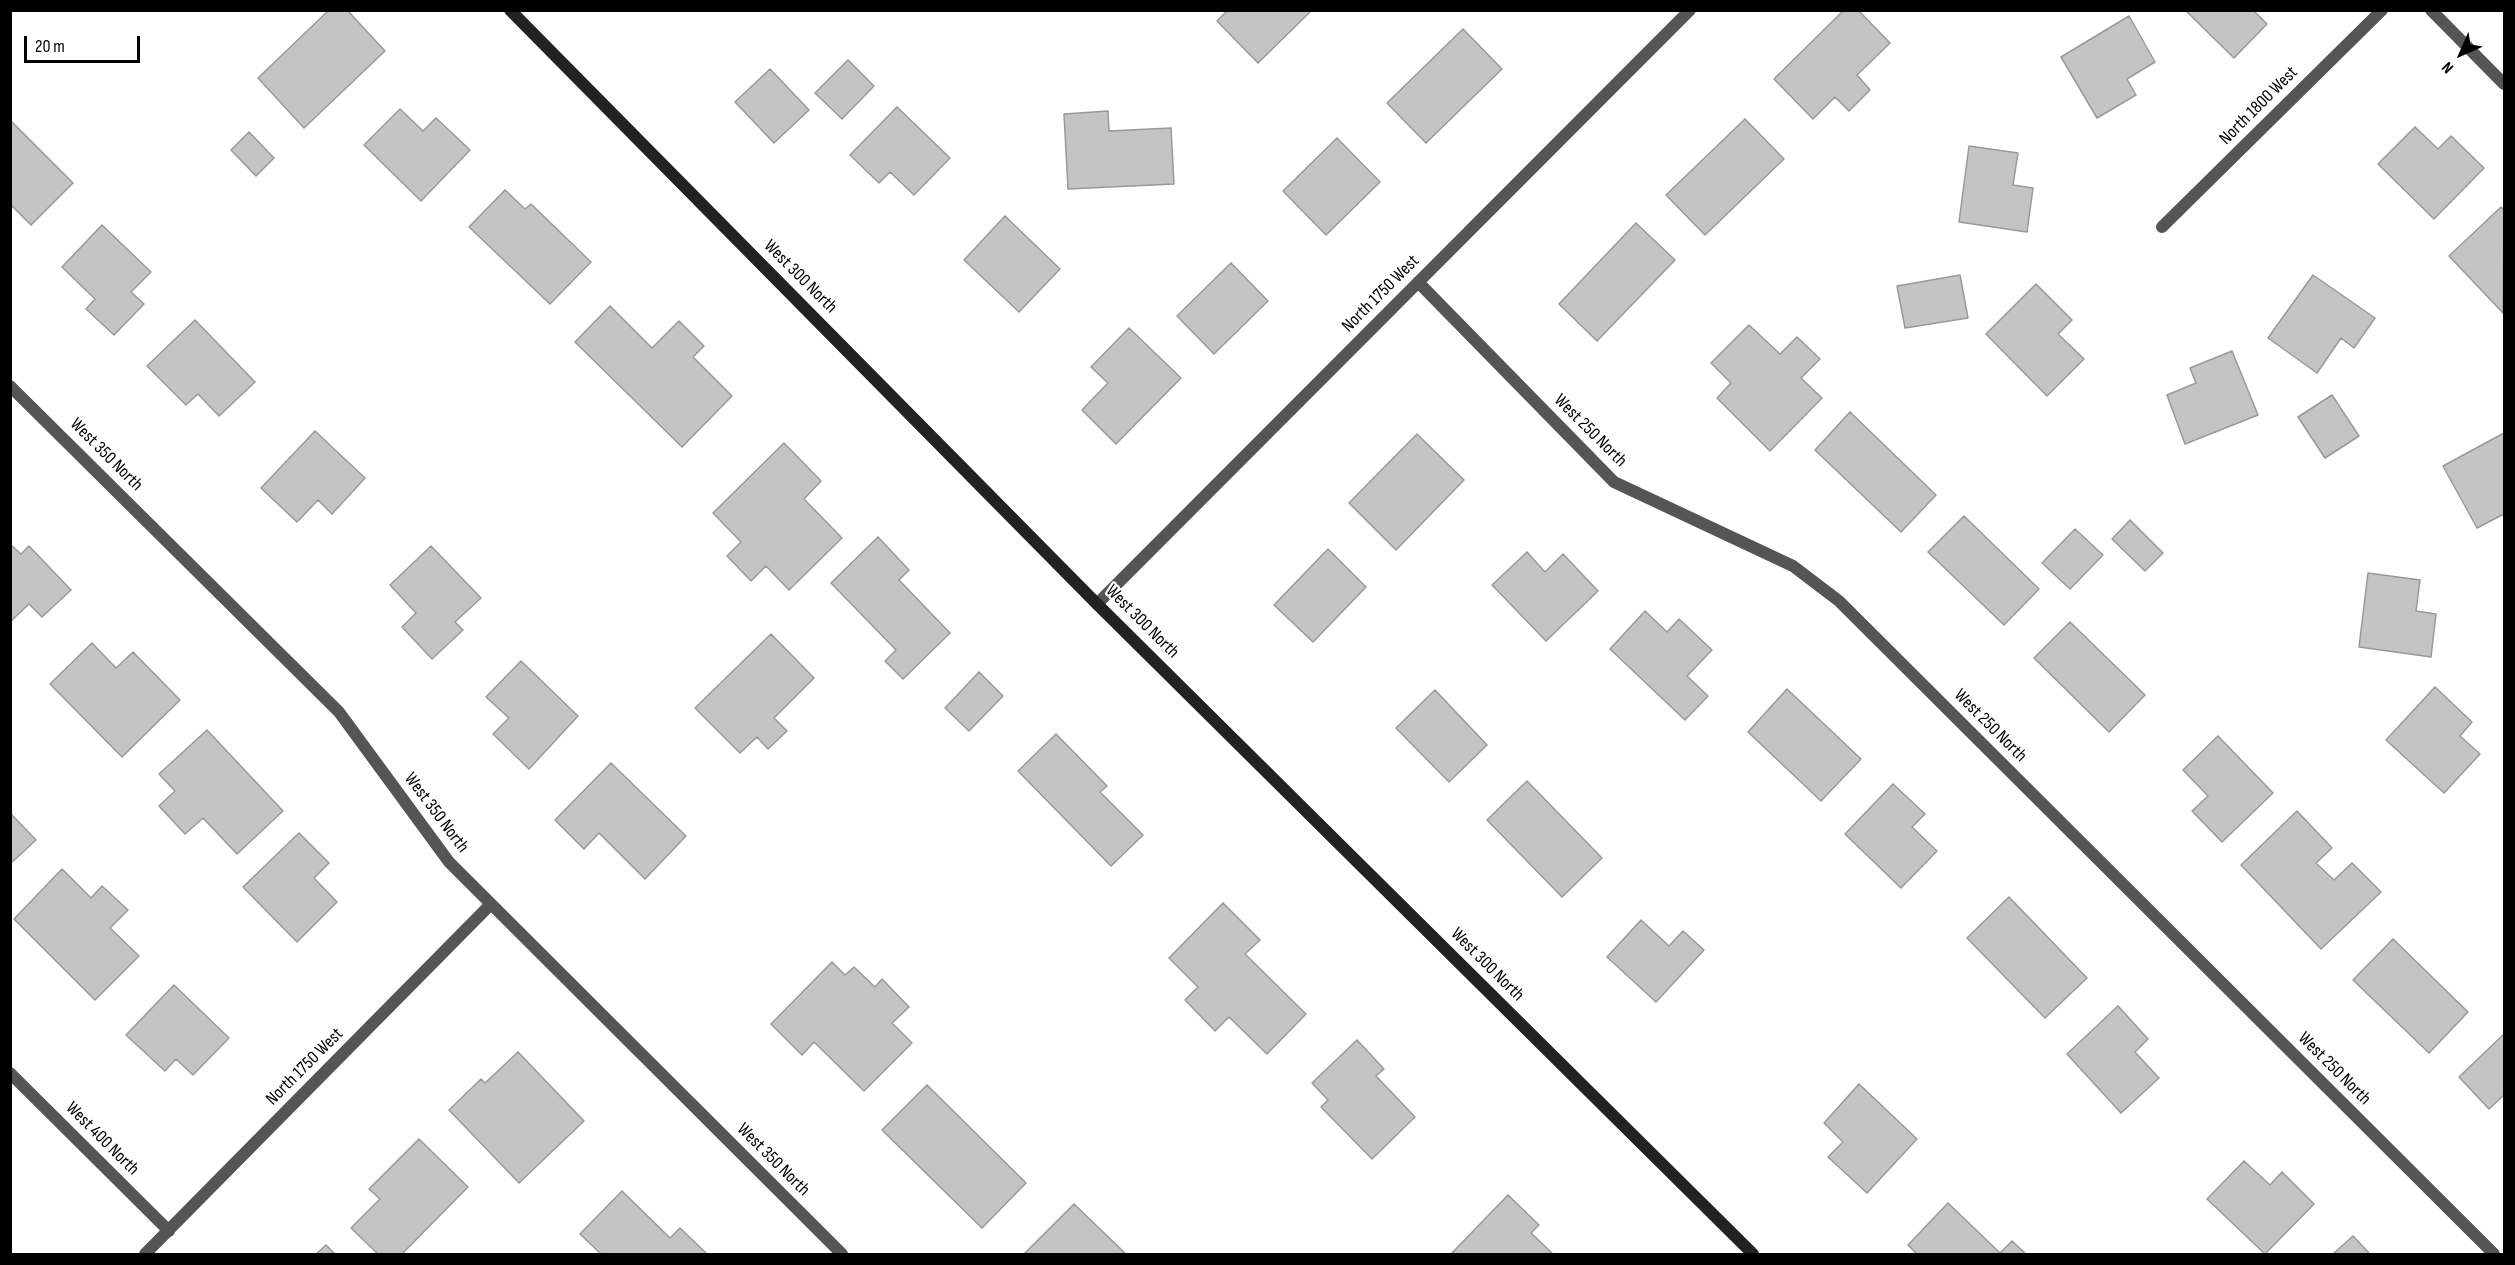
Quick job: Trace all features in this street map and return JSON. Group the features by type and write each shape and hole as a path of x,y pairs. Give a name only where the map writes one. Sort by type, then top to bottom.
{"main road":[{"name":"West 300 North","path":"510,10 1097,604 1753,1254"}],"street":[{"name":"North 1750 West","path":"1097,604 1690,10"},
{"name":"North 1800 West","path":"2162,227 2382,10"},
{"path":"2431,10 2505,84"},
{"name":"West 250 North","path":"1418,282 1614,482 1793,566 1839,601 2494,1254"},
{"name":"West 350 North","path":"10,386 339,712 449,862 842,1254"},
{"name":"North 1750 West","path":"145,1254 491,904"},
{"name":"West 400 North","path":"10,1073 169,1231"}],"building":[{"path":"329,10 347,10 385,51 304,128 258,78"},
{"path":"1228,10 1309,10 1310,12 1258,63 1217,21"},
{"path":"1844,10 1858,10 1890,43 1857,75 1870,90 1849,111 1835,97 1813,119 1774,79"},
{"path":"2185,10 2253,10 2267,24 2234,58"},
{"path":"2129,16 2155,62 2127,79 2136,95 2097,118 2061,57"},
{"path":"1463,29 1502,69 1426,143 1387,103"},
{"path":"848,60 874,86 842,119 815,93"},
{"path":"770,69 809,110 774,143 735,102"},
{"path":"897,107 950,158 914,195 890,172 879,183 850,155"},
{"path":"400,109 423,131 436,118 470,150 421,201 364,145"},
{"path":"1108,111 1109,131 1171,128 1174,184 1068,189 1064,114"},
{"path":"1745,119 1784,159 1705,235 1666,195"},
{"path":"10,120 73,183 31,225 10,204"},
{"path":"2415,127 2438,149 2451,136 2484,168 2434,219 2378,164"},
{"path":"249,132 274,158 256,176 231,150"},
{"path":"1337,138 1380,182 1326,235 1283,191"},
{"path":"1969,146 2018,153 2013,185 2033,188 2027,232 1959,222"},
{"path":"505,190 525,209 531,204 591,262 550,304 469,227"},
{"path":"2501,207 2504,211 2503,313 2449,256"},
{"path":"1005,216 1060,269 1019,312 964,260"},
{"path":"1636,223 1675,260 1597,341 1559,304"},
{"path":"102,225 151,272 131,292 144,304 114,335 86,309 95,299 62,267"},
{"path":"1231,263 1268,301 1214,354 1177,316"},
{"path":"1960,275 1968,318 1905,328 1897,286"},
{"path":"2313,275 2375,318 2354,348 2341,338 2317,373 2268,338"},
{"path":"2036,284 2072,320 2058,334 2084,359 2047,396 1986,334"},
{"path":"610,306 652,348 679,321 704,346 693,357 732,396 682,447 575,342"},
{"path":"195,320 255,382 219,416 198,394 186,405 147,366"},
{"path":"1749,325 1780,354 1797,337 1820,359 1801,378 1822,398 1770,451 1717,398 1731,383 1711,363"},
{"path":"1129,328 1181,378 1116,444 1082,410 1108,383 1091,367"},
{"path":"2232,351 2258,415 2185,444 2167,395 2196,383 2190,368"},
{"path":"2332,395 2359,436 2325,458 2298,417"},
{"path":"1850,412 1936,495 1901,532 1815,450"},
{"path":"315,431 365,478 332,514 318,500 297,522 261,488"},
{"path":"2504,433 2504,514 2477,528 2443,466"},
{"path":"1417,434 1464,480 1396,550 1349,503"},
{"path":"784,443 821,481 804,499 842,538 789,590 766,566 751,581 727,556 741,542 713,513"},
{"path":"1964,516 2039,589 2004,625 1928,552"},
{"path":"2130,520 2163,553 2145,571 2112,539"},
{"path":"2075,529 2103,555 2070,589 2042,563"},
{"path":"878,537 909,570 899,580 950,633 903,679 885,661 896,650 831,583"},
{"path":"10,544 21,554 29,546 71,590 42,617 29,604 10,622"},
{"path":"431,546 481,598 455,622 463,630 432,659 402,627 416,613 390,585"},
{"path":"1328,549 1366,587 1313,642 1274,605"},
{"path":"1527,552 1545,572 1563,554 1598,591 1546,641 1492,585"},
{"path":"2368,573 2420,580 2416,611 2436,614 2431,657 2359,647"},
{"path":"1645,611 1667,632 1679,619 1712,650 1687,676 1708,696 1685,720 1610,649"},
{"path":"2070,622 2145,695 2109,732 2034,658"},
{"path":"771,634 814,678 774,718 787,731 768,749 757,737 740,753 695,708"},
{"path":"92,643 116,668 133,652 180,700 122,757 50,684"},
{"path":"521,661 578,716 529,769 493,734 509,718 486,697"},
{"path":"979,672 1003,696 969,731 945,708"},
{"path":"2435,687 2472,722 2460,736 2480,754 2444,793 2386,740"},
{"path":"1787,689 1861,759 1821,801 1748,732"},
{"path":"1435,690 1487,745 1449,782 1396,728"},
{"path":"207,730 283,811 237,854 203,818 185,834 159,806 175,791 159,774"},
{"path":"1056,734 1107,786 1100,792 1143,835 1111,866 1018,771"},
{"path":"2218,736 2273,793 2222,842 2192,811 2208,796 2183,770"},
{"path":"611,763 686,836 645,879 599,833 584,849 555,820"},
{"path":"1527,781 1602,858 1562,897 1487,820"},
{"path":"1893,784 1925,814 1912,827 1937,851 1901,888 1845,834"},
{"path":"2297,811 2332,848 2316,863 2334,880 2352,863 2381,892 2321,949 2241,865"},
{"path":"10,813 36,840 10,864"},
{"path":"299,833 329,863 314,878 337,902 297,942 243,887"},
{"path":"62,869 91,898 102,886 128,910 110,928 139,956 95,1000 14,919"},
{"path":"2009,897 2087,978 2045,1018 1967,938"},
{"path":"1223,903 1260,940 1245,954 1306,1014 1267,1054 1229,1017 1215,1031 1185,1000 1198,987 1169,958"},
{"path":"1641,920 1669,946 1683,931 1704,950 1656,1002 1607,957"},
{"path":"2393,939 2468,1012 2429,1053 2353,980"},
{"path":"832,962 845,975 854,967 875,987 882,979 909,1007 892,1023 912,1043 864,1091 814,1042 802,1055 771,1024"},
{"path":"174,985 229,1038 193,1075 176,1059 165,1071 126,1035"},
{"path":"2118,1006 2148,1039 2135,1052 2159,1078 2121,1113 2067,1054"},
{"path":"2504,1034 2504,1095 2489,1109 2459,1077"},
{"path":"1357,1040 1384,1069 1376,1076 1415,1117 1372,1159 1321,1107 1328,1100 1312,1083"},
{"path":"518,1052 584,1121 519,1183 449,1110 481,1079 485,1083"},
{"path":"1859,1084 1917,1139 1867,1193 1828,1157 1843,1142 1824,1123"},
{"path":"927,1085 1026,1183 982,1228 882,1130"},
{"path":"419,1139 468,1187 402,1254 378,1254 351,1228 380,1199 369,1189"},
{"path":"2244,1161 2270,1185 2282,1172 2314,1204 2265,1254 2207,1199"},
{"path":"622,1191 670,1238 680,1228 707,1254 601,1254 580,1234"},
{"path":"1508,1195 1539,1225 1531,1233 1553,1254 1451,1254"},
{"path":"1948,1203 2000,1253 2012,1241 2026,1254 1917,1254 1908,1245"},
{"path":"1074,1204 1126,1254 1024,1254"},
{"path":"2353,1236 2370,1254 2333,1254"},
{"path":"326,1245 335,1254 316,1254"}]}
